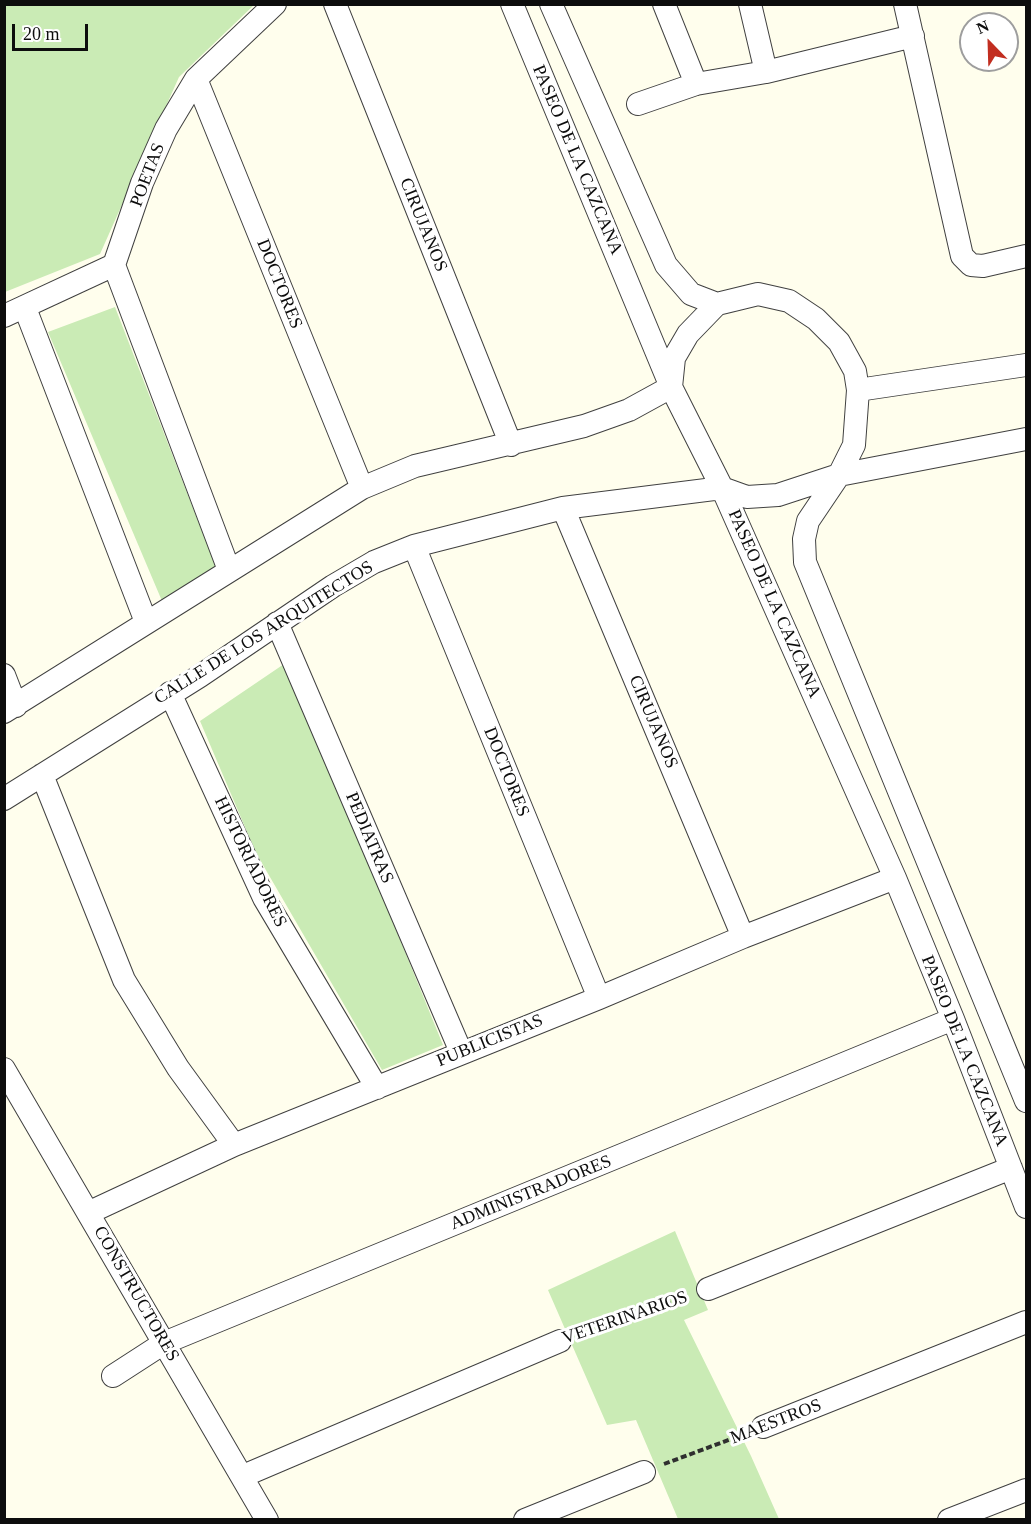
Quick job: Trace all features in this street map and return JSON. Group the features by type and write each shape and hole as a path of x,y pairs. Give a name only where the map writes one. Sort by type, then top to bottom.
{"street":[{"name":"POETAS","path":"114,265 156,151 196,79 275,4"},
{"name":"CIRUJANOS","path":"335,4 511,444"},
{"name":"PASEO DE LA CAZCANA","path":"512,4 671,387 722,488 895,878 954,1019 1026,1207"},
{"name":"PASEO DE LA CAZCANA","path":"551,4 666,265 691,294 717,304"},
{"path":"664,4 696,84"},
{"path":"750,4 766,72"},
{"path":"905,4 962,256 971,265 983,266 1026,256"},
{"path":"638,104 696,84 766,72 913,36"},
{"name":"DOCTORES","path":"196,79 362,488"},
{"path":"146,622 15,312 114,265 229,570"},
{"path":"4,675 10,709 362,488 415,466 584,426 620,413 671,387 674,358 688,334 717,304 758,294 789,301 816,319 839,342 855,371 858,390 854,445 839,475 808,521 804,540 804,562 1026,1101"},
{"path":"858,390 1026,365"},
{"path":"722,488 747,497 778,495 839,475 1026,439"},
{"name":"CALLE DE LOS ARQUITECTOS","path":"4,799 364,568 414,546 562,508 722,488"},
{"name":"CIRUJANOS","path":"562,508 743,937"},
{"name":"DOCTORES","path":"414,546 598,998"},
{"name":"PEDIATRAS","path":"277,623 461,1052"},
{"name":"HISTORIADORES","path":"170,693 264,898 377,1088"},
{"path":"42,776 124,980 178,1068 234,1145"},
{"name":"PUBLICISTAS","path":"88,1213 234,1145 743,937 895,878"},
{"name":"ADMINISTRADORES","path":"113,1376 164,1343 954,1019"},
{"name":"CONSTRUCTORES","path":"4,1069 267,1520"},
{"name":"VETERINARIOS","path":"708,1289 1011,1168"},
{"name":"MAESTROS","path":"763,1427 1026,1322"},
{"name":"VETERINARIOS","path":"243,1476 560,1341"},
{"path":"525,1520 644,1472"},
{"path":"950,1520 1026,1490"}],"path":[{"name":"VETERINARIOS","path":"560,1341 708,1289"},
{"name":"MAESTROS","path":"644,1472 763,1427"}],"green space":[{"path":"5,5 254,5 179,77 100,254 5,292"},
{"path":"115,307 217,570 162,601 48,332"},
{"path":"287,662 443,1045 382,1070 256,853 200,721"},
{"path":"675,1231 708,1310 684,1320 751,1456 779,1519 678,1519 636,1420 607,1425 548,1290"}]}
